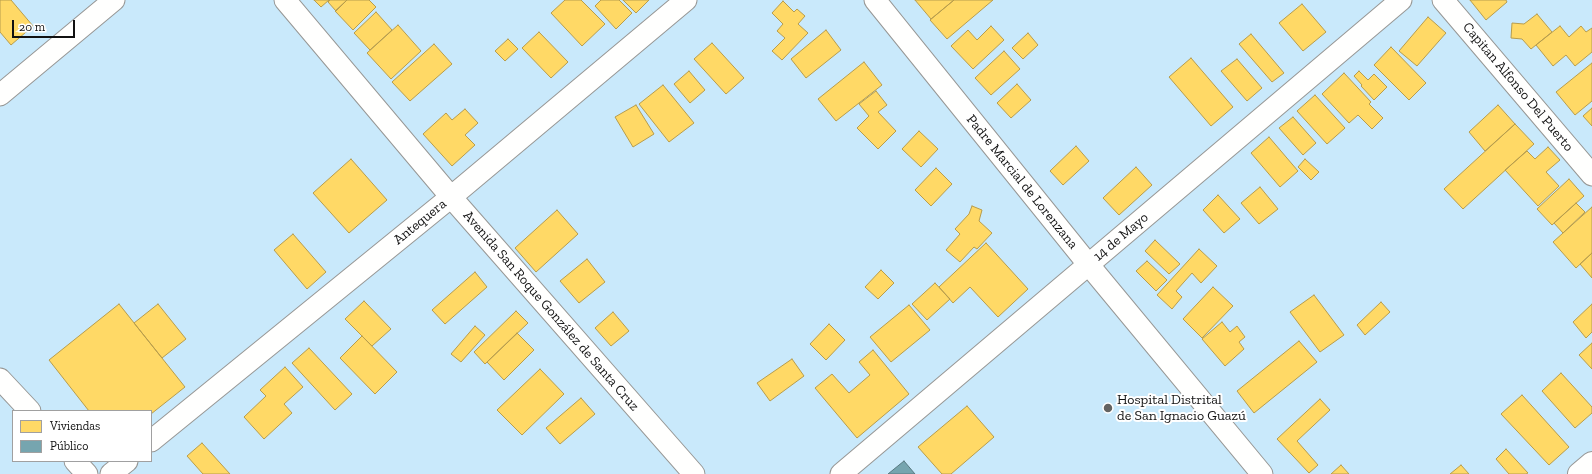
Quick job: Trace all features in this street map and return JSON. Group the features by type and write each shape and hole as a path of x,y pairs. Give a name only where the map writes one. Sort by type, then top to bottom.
{"street":[{"path":"0,94 114,0"},
{"name":"Avenida San Roque González de Santa Cruz","path":"285,0 451,197 694,474"},
{"name":"Antequera","path":"152,440 451,197 686,0"},
{"name":"Padre Marcial de Lorenzana","path":"875,0 1088,264 1262,474"},
{"name":"14 de Mayo","path":"841,474 1401,0"},
{"name":"Capitan Alfonso Del Puerto","path":"1443,0 1592,175"},
{"path":"0,378 29,410"},
{"path":"76,462 87,474"},
{"path":"111,474 126,462"},
{"path":"1579,474 1592,463"}],"water":[{"path":"0,0 1592,0 1592,474 0,474"}],"building: Viviendas":[{"path":"0,0 11,0 33,26 11,45 0,32"},
{"path":"314,0 329,0 321,7"},
{"path":"330,0 347,0 336,11 328,2"},
{"path":"347,0 369,0 376,7 353,30 335,11"},
{"path":"565,0 581,0 605,24 582,46 551,13"},
{"path":"601,0 619,0 632,13 616,29 595,6"},
{"path":"623,0 649,0 636,13"},
{"path":"915,0 954,0 931,19"},
{"path":"954,0 993,0 947,39 930,20"},
{"path":"1470,0 1506,0 1507,2 1486,20"},
{"path":"783,1 794,12 797,9 805,16 798,24 808,33 782,60 772,51 785,38 777,31 783,24 772,13"},
{"path":"1302,4 1326,32 1303,51 1279,23"},
{"path":"376,12 392,30 370,50 354,33"},
{"path":"1537,14 1552,32 1531,49 1522,39 1511,38 1512,23 1524,24"},
{"path":"1428,17 1446,33 1417,66 1399,51"},
{"path":"398,25 421,51 391,79 367,53"},
{"path":"991,26 1004,40 973,69 951,46 968,30 977,40"},
{"path":"1560,26 1569,37 1581,26 1586,32 1592,28 1592,52 1575,66 1566,55 1553,66 1536,45"},
{"path":"826,30 841,50 806,78 791,59"},
{"path":"539,32 568,62 551,78 522,48"},
{"path":"1028,33 1038,45 1023,59 1012,48"},
{"path":"1251,34 1284,73 1272,82 1239,44"},
{"path":"508,39 518,49 505,61 495,51"},
{"path":"712,43 744,78 726,94 694,59"},
{"path":"434,44 452,64 410,101 392,82"},
{"path":"1391,47 1426,83 1409,100 1374,65"},
{"path":"1004,51 1020,69 991,95 975,78"},
{"path":"1191,58 1233,107 1211,126 1169,77"},
{"path":"1237,59 1262,88 1247,101 1221,71"},
{"path":"864,62 882,85 836,121 818,99"},
{"path":"1592,63 1592,101 1575,115 1556,92"},
{"path":"689,71 705,90 690,103 674,84"},
{"path":"1359,71 1368,80 1374,74 1387,87 1374,100 1354,76"},
{"path":"1344,73 1371,102 1369,104 1383,118 1372,129 1358,115 1349,123 1322,94"},
{"path":"1017,84 1031,100 1011,118 997,103"},
{"path":"663,85 694,123 669,142 639,104"},
{"path":"876,91 887,105 878,112 896,131 878,149 857,128 869,116 859,104"},
{"path":"1315,95 1345,128 1327,144 1297,111"},
{"path":"636,105 654,134 633,147 615,117"},
{"path":"1498,105 1515,124 1485,151 1469,132"},
{"path":"1592,108 1592,126 1583,116"},
{"path":"465,109 478,123 465,135 475,145 452,166 423,134 446,113 452,120"},
{"path":"1293,117 1316,143 1303,155 1279,128"},
{"path":"1515,124 1534,144 1463,209 1444,189"},
{"path":"919,131 938,149 921,167 902,149"},
{"path":"1269,137 1298,171 1280,187 1251,153"},
{"path":"1076,146 1089,161 1063,185 1050,171"},
{"path":"1548,147 1560,160 1546,172 1559,186 1538,206 1505,170 1527,151 1535,159"},
{"path":"351,159 387,200 349,233 313,193"},
{"path":"1305,159 1319,172 1311,180 1298,167"},
{"path":"1136,167 1152,185 1119,215 1103,198"},
{"path":"936,168 952,184 931,206 915,190"},
{"path":"1569,179 1584,196 1552,225 1537,209"},
{"path":"1260,187 1278,209 1259,224 1241,203"},
{"path":"1218,195 1240,219 1224,233 1203,210"},
{"path":"1576,203 1585,212 1563,233 1554,223"},
{"path":"972,206 982,210 979,221 992,233 977,249 974,247 960,262 946,250 960,234 955,229 969,214"},
{"path":"1592,207 1592,253 1576,268 1553,242"},
{"path":"557,210 578,234 536,272 515,248"},
{"path":"293,234 326,272 307,289 274,250"},
{"path":"1155,240 1180,264 1169,274 1145,251"},
{"path":"986,243 1028,289 998,317 970,287 953,303 939,287"},
{"path":"1199,249 1217,266 1201,283 1192,273 1176,291 1182,297 1172,309 1157,295"},
{"path":"1592,253 1592,278 1580,264"},
{"path":"587,259 605,282 579,303 560,281"},
{"path":"1147,261 1167,280 1156,291 1136,271"},
{"path":"881,270 894,283 878,299 865,287"},
{"path":"475,272 487,287 445,324 432,310"},
{"path":"935,283 950,299 927,320 912,304"},
{"path":"1213,287 1233,306 1202,338 1183,319"},
{"path":"1314,295 1344,335 1320,352 1290,312"},
{"path":"364,301 391,329 372,346 345,319"},
{"path":"1381,302 1390,312 1365,335 1357,325"},
{"path":"119,304 185,387 152,413 152,410 88,410 49,360"},
{"path":"158,304 186,339 162,358 134,323"},
{"path":"1592,304 1592,332 1586,338 1573,322"},
{"path":"909,305 930,330 891,362 870,337"},
{"path":"516,311 528,323 485,364 474,352"},
{"path":"613,312 629,331 611,346 595,328"},
{"path":"1222,322 1230,332 1237,326 1245,337 1239,342 1244,349 1225,366 1202,339"},
{"path":"829,324 845,340 826,360 810,344"},
{"path":"475,326 485,335 461,362 451,354"},
{"path":"517,333 534,350 504,380 487,362"},
{"path":"362,336 397,372 375,394 340,358"},
{"path":"1299,341 1317,362 1254,413 1237,391"},
{"path":"1592,343 1592,369 1579,355"},
{"path":"309,348 352,394 335,410 292,363"},
{"path":"873,350 909,394 857,438 815,388 832,374 849,393 870,375 859,362"},
{"path":"792,359 804,376 770,401 757,383"},
{"path":"285,367 303,387 284,404 292,413 264,439 244,417 266,396 260,390"},
{"path":"540,369 564,394 522,435 497,410"},
{"path":"1561,373 1592,407 1592,413 1575,428 1542,391"},
{"path":"1522,395 1569,447 1549,465 1501,414"},
{"path":"581,398 595,414 560,444 546,428"},
{"path":"1320,399 1330,410 1297,441 1318,465 1309,473 1277,439"},
{"path":"967,406 994,437 951,474 942,474 918,447"},
{"path":"202,443 230,474 203,474 187,456"},
{"path":"1506,449 1528,473 1509,474 1496,459"},
{"path":"1341,465 1349,474 1331,474"},
{"path":"1461,465 1469,474 1450,474"}],"building: Público":[{"path":"904,461 915,474 888,474"}],"place":[{"name":"Hospital Distrital de San Ignacio Guazú","path":"1108,408"}]}
